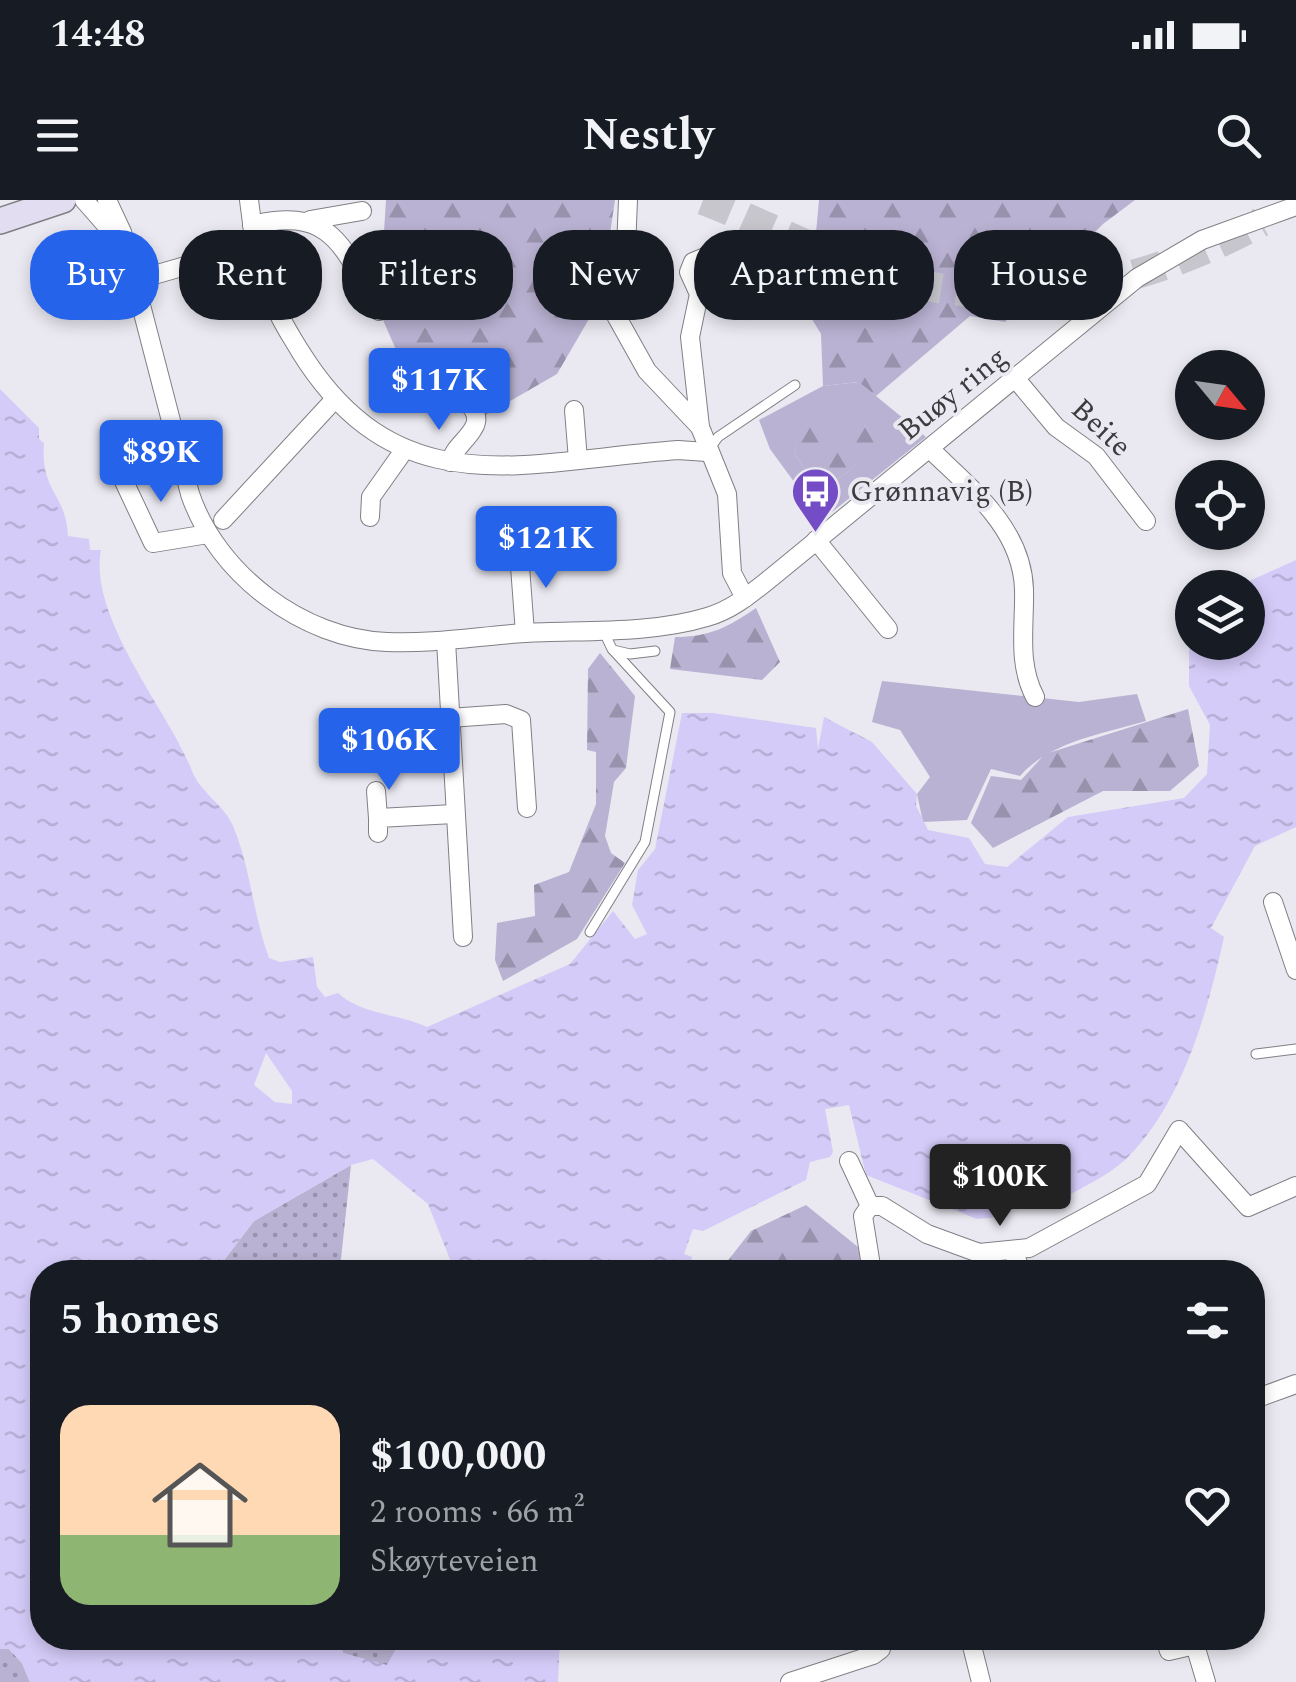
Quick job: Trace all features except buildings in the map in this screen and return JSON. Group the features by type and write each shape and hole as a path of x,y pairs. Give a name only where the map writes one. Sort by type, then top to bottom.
{"main road":[{"path":"0,211 20,200"},
{"path":"0,220 62,200"}],"street":[{"name":"Buøy ring","path":"84,200 110,230"},
{"name":"Buøy ring","path":"107,200 121,230"},
{"path":"249,200 253,230"},
{"path":"628,200 626,249 614,312 647,371 700,426"},
{"name":"Buøy ring","path":"143,320 181,466 208,534 250,583 308,621 353,638 446,641 602,629 709,617 745,598 1137,278 1175,253 1296,206"},
{"path":"252,225 362,211"},
{"path":"310,220 342,251"},
{"path":"694,262 688,278 694,287"},
{"path":"694,318 690,337 700,426 707,452 716,460 727,494 732,573 745,598"},
{"path":"283,320 334,400 366,427 405,449 450,462 495,466 678,450 707,452"},
{"path":"426,374 441,388 463,398 476,416 476,426 450,462"},
{"name":"Beite","path":"1016,378 1056,427 1096,456 1146,521"},
{"path":"223,520 334,400"},
{"path":"574,410 578,460"},
{"path":"370,516 371,496 405,449"},
{"path":"930,449 991,510 1021,564 1025,674 1035,697"},
{"path":"121,475 153,544 208,534"},
{"path":"816,540 888,629"},
{"path":"518,553 525,634"},
{"path":"446,641 464,937"},
{"path":"449,718 506,714 521,720 527,808"},
{"path":"376,791 378,826 454,814"},
{"path":"1273,902 1296,970"},
{"path":"870,1206 882,1206 927,1234 972,1251 1013,1252 1147,1184 1179,1130 1248,1207 1296,1186"},
{"path":"849,1160 870,1206"},
{"path":"870,1206 863,1216 870,1260"},
{"path":"1013,1252 1017,1260"},
{"path":"1265,1395 1296,1384"},
{"path":"790,1682 874,1656 880,1650"},
{"path":"973,1650 981,1682"},
{"path":"1198,1650 1206,1682"}],"lane":[{"path":"707,452 718,438 795,385"},
{"path":"590,932 644,842 669,722 669,707 612,649 602,629"},
{"path":"612,649 630,654 655,651"},
{"path":"1256,1054 1296,1049"}],"green space":[{"path":"386,200 615,200 610,230 533,230 533,320 588,320 557,374 477,420 405,370 383,320 513,320 513,230 384,230"},
{"path":"819,200 1135,200 1097,230 954,230 954,320 965,320 876,396 858,382 823,386 821,334 813,320 934,320 934,230 816,230"},
{"path":"859,382 926,437 822,520 770,449 759,420 823,386","holes":["805,425 864,425 880,446 838,479 812,481 794,452"]},
{"path":"804,425 864,425 881,446 838,479 812,481 794,452"},
{"path":"756,608 780,662 762,680 670,669 675,637 718,630"},
{"path":"600,653 635,696 626,768 614,782 605,836 611,853 625,863 577,939 503,981 495,960 497,923 535,916 534,885 569,872 596,804 596,752 587,750 588,669"},
{"path":"882,681 1079,702 1137,694 1146,721 1062,747 1020,776 991,769 967,820 923,822 917,794 930,777 900,730 872,722"},
{"path":"1188,709 1199,766 1170,791 1103,791 993,848 971,823 991,776 1021,780 1045,754"},
{"path":"351,1165 341,1260 224,1260 254,1221"},
{"path":"806,1205 858,1247 860,1260 728,1260 751,1231"},
{"path":"8,1648 22,1663 30,1682 0,1682 0,1649"},
{"path":"342,1650 396,1650 387,1666"}],"water":[{"path":"0,389 39,428 46,472 63,510 68,536 89,539 90,550 101,550 100,577 118,635 196,779 233,826 269,958 280,962 313,957 317,987 325,997 338,993 358,1006 427,1027 570,964 613,911 635,939 647,934 632,905 638,870 655,849 682,713 712,713 816,728 818,749 824,717 872,742 917,794 916,806 928,830 969,838 985,864 1007,867 1068,817 1184,798 1207,774 1210,725 1189,686 1189,660 1265,660 1265,574 1296,560 1296,827 1255,846 1211,928 1224,937 1201,1024 1179,1082 1148,1134 1122,1163 1095,1181 1057,1202 1046,1176 1024,1187 1029,1200 998,1217 977,1219 866,1175 849,1105 825,1109 833,1152 830,1157 810,1162 806,1180 703,1231 693,1229 684,1254 692,1260 450,1260 428,1204 373,1159 351,1165 254,1221 224,1260 30,1260 30,1650 342,1650 387,1665 395,1650 559,1650 558,1682 30,1682 22,1663 9,1649 0,1649","holes":["266,1053 292,1091 292,1104 275,1102 254,1085"]}],"tunnel":[{"path":"703,200 875,272 947,289 994,293 1086,286 1131,275 1176,261 1261,222"}],"place":[{"name":"Grønnavig (B)","path":"815,534"}]}
